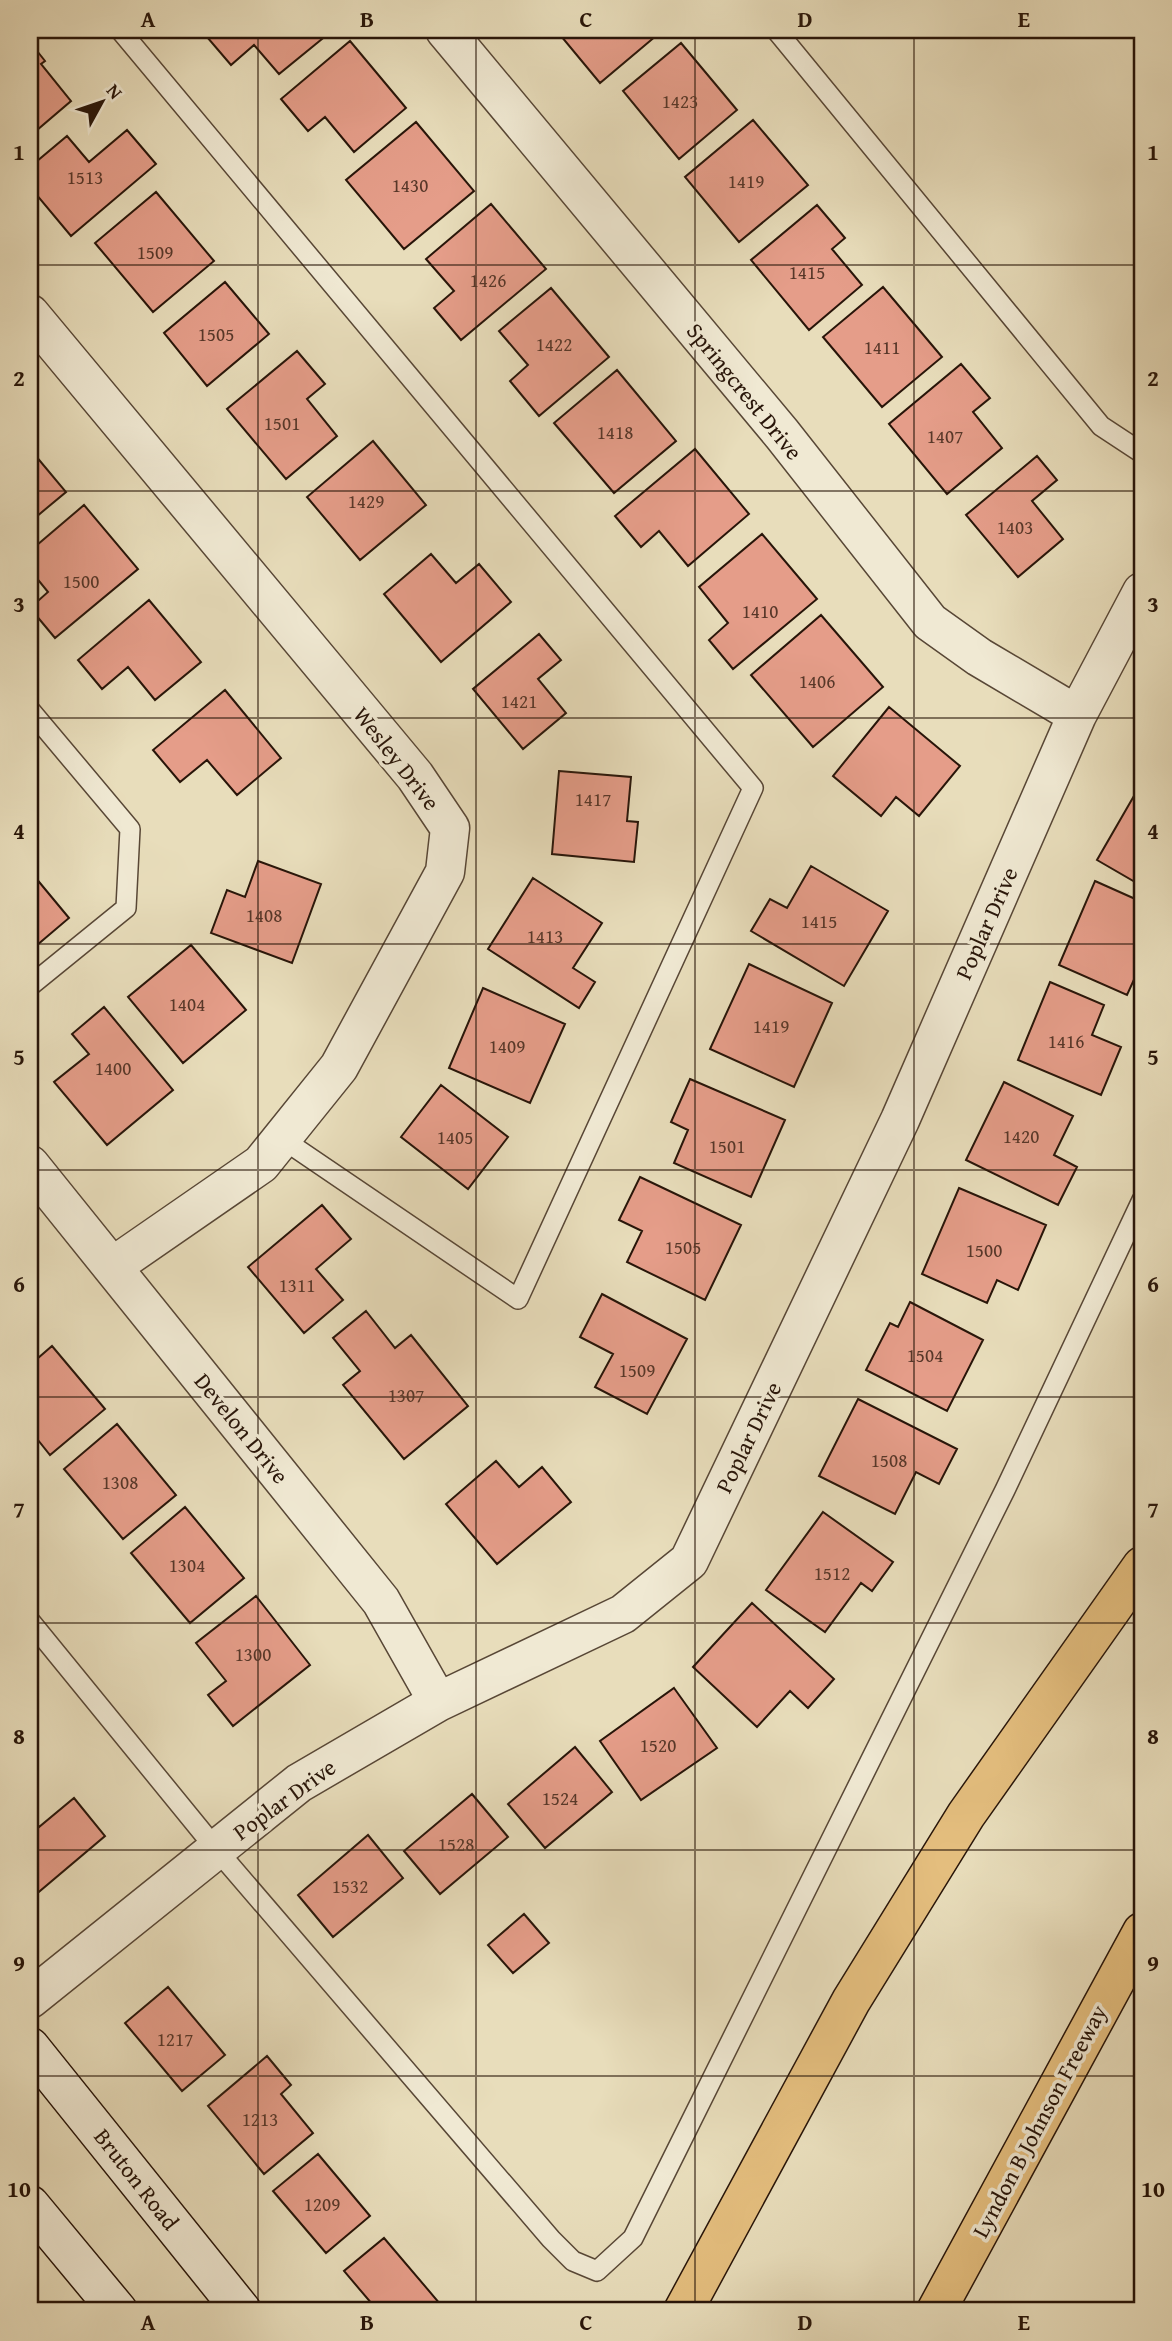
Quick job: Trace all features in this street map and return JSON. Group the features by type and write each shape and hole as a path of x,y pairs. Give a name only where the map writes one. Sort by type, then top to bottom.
{"highway":[{"path":"684,2311 851,2001 966,1815 1142,1566"},
{"name":"Lyndon B Johnson Freeway","path":"936,2311 1142,1931"}],"street":[{"name":"Springcrest Drive","path":"445,30 782,434 930,622 979,657 1077,715"},
{"name":"Wesley Drive","path":"30,314 415,776 450,828 445,872 339,1067 261,1164 112,1267"},
{"name":"Poplar Drive","path":"30,1999 299,1783 438,1702 623,1614 689,1561 900,1120 1077,715 1142,592"},
{"name":"Develon Drive","path":"30,1165 381,1601 438,1702"},
{"name":"Bruton Road","path":"30,2047 242,2311"},
{"path":"30,2205 117,2311"}],"lane":[{"path":"120,30 752,788 518,1298 281,1138"},
{"path":"776,30 1101,426 1142,453"},
{"path":"30,709 130,829 126,908 30,986"},
{"path":"30,1621 216,1849 551,2239 573,2261 597,2271 634,2238 1005,1490 1142,1200"}],"building":[{"path":"201,30 333,30 279,74 254,45 231,65"},
{"path":"556,30 663,30 600,83"},
{"path":"350,41 406,108 354,152 325,117 308,131 281,99"},
{"path":"30,42 45,61 41,64 71,101 30,136"},
{"path":"681,43 737,110 679,159 623,91"},
{"path":"753,120 808,185 739,242 685,177"},
{"path":"416,122 474,191 404,249 346,180"},
{"path":"127,130 156,164 71,236 30,187 30,167 67,136 89,162"},
{"path":"156,192 214,261 153,312 95,243"},
{"path":"491,204 546,269 461,340 434,308 454,291 426,259"},
{"path":"817,205 845,238 832,249 862,285 809,330 751,260"},
{"path":"225,282 269,334 207,386 164,333"},
{"path":"883,287 942,357 882,407 823,337"},
{"path":"551,288 609,357 539,416 510,381 528,365 499,331"},
{"path":"297,351 325,384 307,399 337,436 286,479 227,409"},
{"path":"961,364 990,398 973,412 1002,448 947,494 889,424"},
{"path":"617,370 676,441 614,493 554,423"},
{"path":"373,441 426,505 360,560 307,497"},
{"path":"30,449 66,492 30,522"},
{"path":"695,449 749,514 688,566 659,531 641,547 615,516"},
{"path":"1037,456 1057,480 1032,501 1063,539 1018,577 966,515"},
{"path":"84,505 138,569 55,638 30,608 48,592 30,570 30,551"},
{"path":"762,534 817,599 733,669 709,640 728,623 699,587"},
{"path":"431,554 456,583 479,564 511,602 441,662 384,594"},
{"path":"149,600 201,662 155,700 128,667 102,689 78,660"},
{"path":"821,615 883,687 813,747 751,675"},
{"path":"539,634 561,660 538,679 566,713 523,749 473,689"},
{"path":"225,690 281,758 237,795 207,760 180,782 153,750"},
{"path":"889,707 960,766 919,816 896,797 881,816 833,776"},
{"path":"559,771 631,777 627,821 638,822 634,862 552,854"},
{"path":"1142,782 1142,886 1097,860"},
{"path":"258,861 321,884 292,963 211,933 227,890 245,897"},
{"path":"811,866 888,911 844,986 751,931 770,899 787,908"},
{"path":"30,871 69,918 30,951"},
{"path":"533,878 602,923 573,968 595,982 579,1008 488,949"},
{"path":"1095,881 1142,902 1142,962 1127,995 1059,965"},
{"path":"191,945 246,1010 183,1063 128,997"},
{"path":"749,964 832,1003 794,1087 710,1049"},
{"path":"1050,982 1104,1005 1092,1035 1121,1047 1101,1095 1018,1060"},
{"path":"483,988 565,1024 530,1103 449,1068"},
{"path":"104,1007 173,1090 107,1145 54,1082 89,1054 72,1034"},
{"path":"690,1079 785,1120 751,1197 674,1163 688,1130 671,1122"},
{"path":"1004,1082 1073,1116 1054,1155 1077,1167 1058,1205 966,1160"},
{"path":"441,1085 508,1137 468,1189 401,1137"},
{"path":"640,1177 741,1225 705,1300 627,1262 642,1231 619,1220"},
{"path":"959,1188 1046,1225 1018,1290 997,1280 987,1303 922,1274"},
{"path":"322,1205 351,1239 316,1269 343,1300 304,1333 248,1267"},
{"path":"602,1294 687,1339 647,1414 595,1387 613,1354 580,1337"},
{"path":"910,1302 983,1340 947,1411 866,1370 890,1323 898,1327"},
{"path":"366,1311 395,1348 411,1335 468,1406 404,1459 343,1385 360,1371 333,1338"},
{"path":"52,1346 105,1409 50,1455 30,1430 30,1365"},
{"path":"858,1399 957,1449 939,1484 916,1472 895,1514 819,1476"},
{"path":"117,1424 176,1495 123,1539 64,1469"},
{"path":"496,1461 519,1487 542,1467 571,1502 497,1564 446,1504"},
{"path":"185,1507 244,1578 190,1623 131,1553"},
{"path":"823,1512 893,1562 872,1591 861,1583 825,1632 766,1590"},
{"path":"256,1596 310,1665 233,1726 208,1695 226,1681 196,1643"},
{"path":"752,1603 834,1679 808,1708 790,1691 757,1727 693,1667"},
{"path":"674,1688 717,1748 641,1800 600,1741"},
{"path":"575,1747 612,1792 545,1848 508,1804"},
{"path":"472,1794 508,1837 440,1894 404,1851"},
{"path":"74,1798 105,1836 34,1896 30,1891 30,1816 39,1827"},
{"path":"368,1835 403,1878 333,1937 298,1895"},
{"path":"524,1914 549,1943 513,1973 488,1945"},
{"path":"168,1987 225,2055 182,2091 125,2023"},
{"path":"267,2056 291,2085 281,2094 313,2133 264,2174 208,2106"},
{"path":"318,2154 370,2216 326,2253 273,2191"},
{"path":"384,2238 441,2305 433,2311 378,2311 344,2271"}]}
